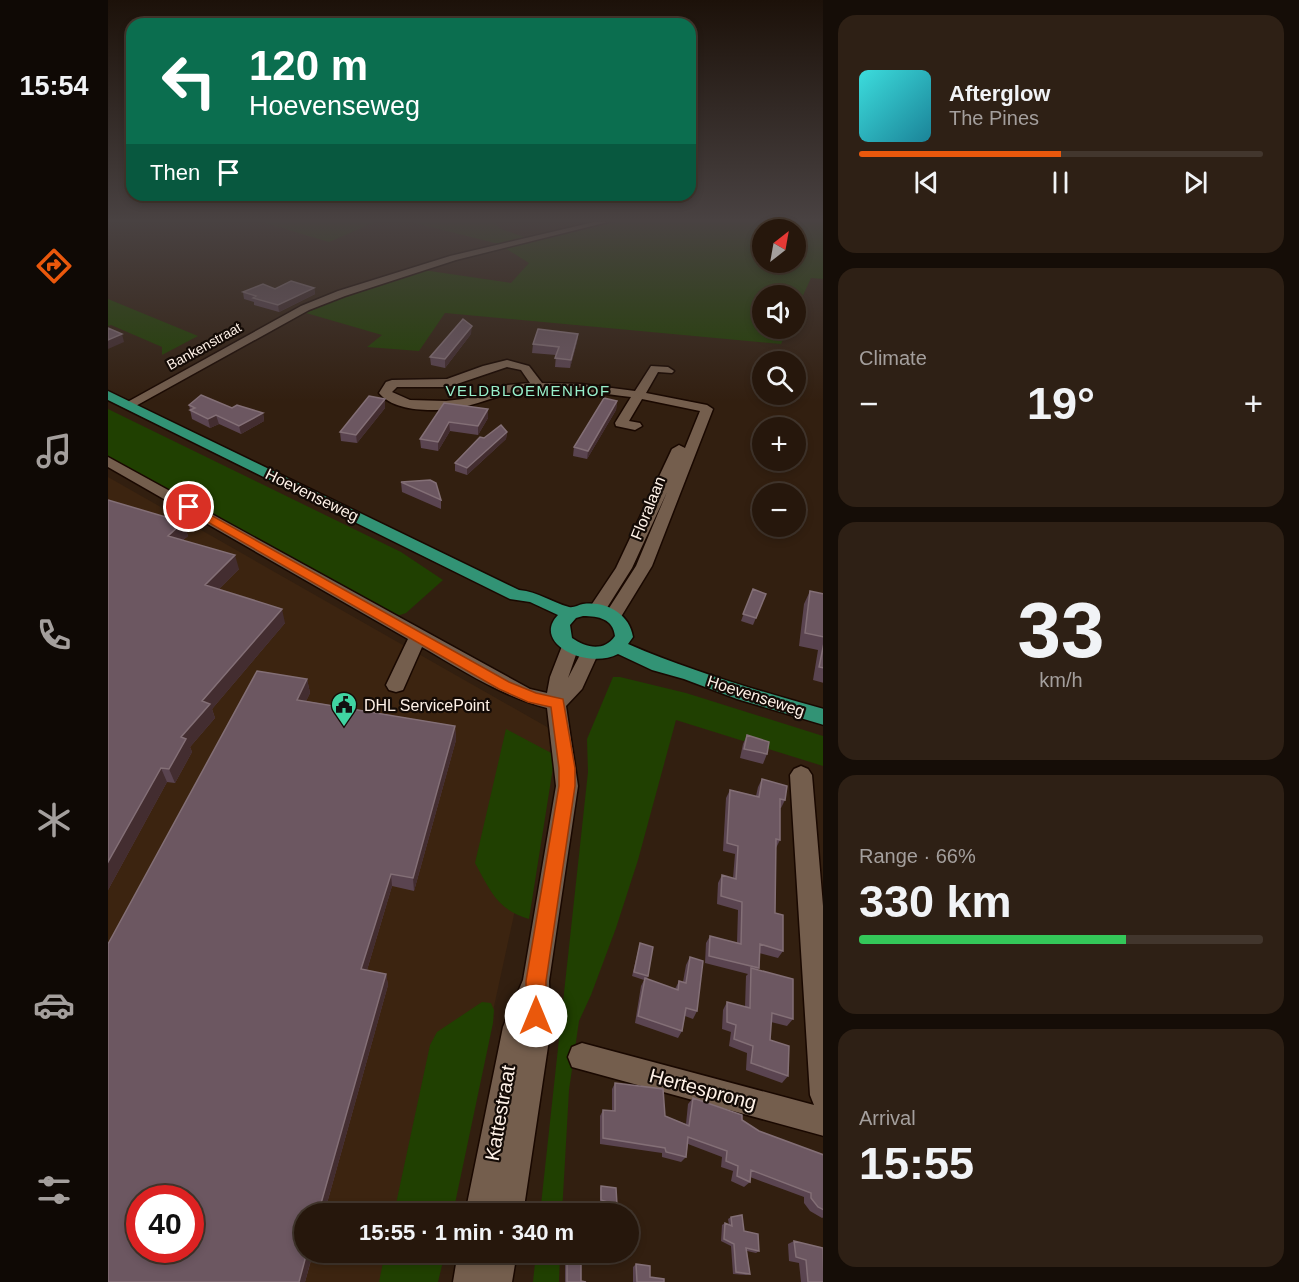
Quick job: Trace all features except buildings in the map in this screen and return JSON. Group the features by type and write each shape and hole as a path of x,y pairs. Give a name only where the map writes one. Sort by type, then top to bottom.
{"main road":[{"name":"Hoevenseweg","path":"108,395 516,595 526,605 566,618"},
{"path":"582,610 605,613 622,626 621,642 600,654 589,654 570,646 561,635 566,618 582,610"},
{"name":"Hoevenseweg","path":"621,642 658,665 689,673 764,701 823,717"}],"street":[{"name":"Bankenstraat","path":"128,405 305,308 378,282"},
{"path":"539,387 525,369 509,364 488,368 462,379 445,383 396,383 390,385 385,393 392,400 402,402 447,405 509,389 539,387 637,396"},
{"path":"635,426 621,423 655,368 668,370"},
{"name":"Floralaan","path":"605,613 644,566 703,408 637,396"},
{"path":"108,461 518,692 557,703 575,684 589,654"},
{"path":"396,685 413,646 419,638"},
{"name":"Kattestraat","path":"509,1203 536,1033 536,981 567,786 567,768 557,703 558,678 570,646"},
{"path":"801,775 823,1090"},
{"name":"Kattestraat","path":"484,1203 516,1027 536,981"},
{"name":"Hertesprong","path":"582,1057 823,1122"},
{"path":"469,1282 472,1263"},
{"path":"496,1282 499,1263"}],"shaded area":[{"path":"108,477 554,731 451,1203 294,1203 294,1263 439,1263 434,1282 108,1282"}],"green space":[{"path":"389,282 809,282 806,289 806,285 752,285 752,339 783,339 781,344 445,313 419,351 367,347 382,335 306,313"},
{"path":"108,299 198,336 162,355 162,347 111,325 108,326"},
{"path":"108,409 401,552 443,580 406,613 397,616 108,456"},
{"path":"613,677 620,677 686,693 823,736 823,766 676,720 638,860 616,928 579,1021 569,1090 563,1203 541,1203 588,772 587,739"},
{"path":"506,729 555,755 529,919 509,910 496,898 475,863"},
{"path":"482,1002 491,1003 494,1010 493,1023 455,1203 396,1203 430,1045 437,1032"},
{"path":"383,1263 443,1263 438,1282 379,1282"},
{"path":"535,1263 560,1263 559,1282 533,1282"}],"place":[{"name":"DHL ServicePoint","path":"344,728"}],"district":[{"name":"VELDBLOEMENHOF","path":"528,390"}],"route":[{"path":"189,507 504,685 533,698 557,703 567,768 567,786 536,981 536,1016"}]}
